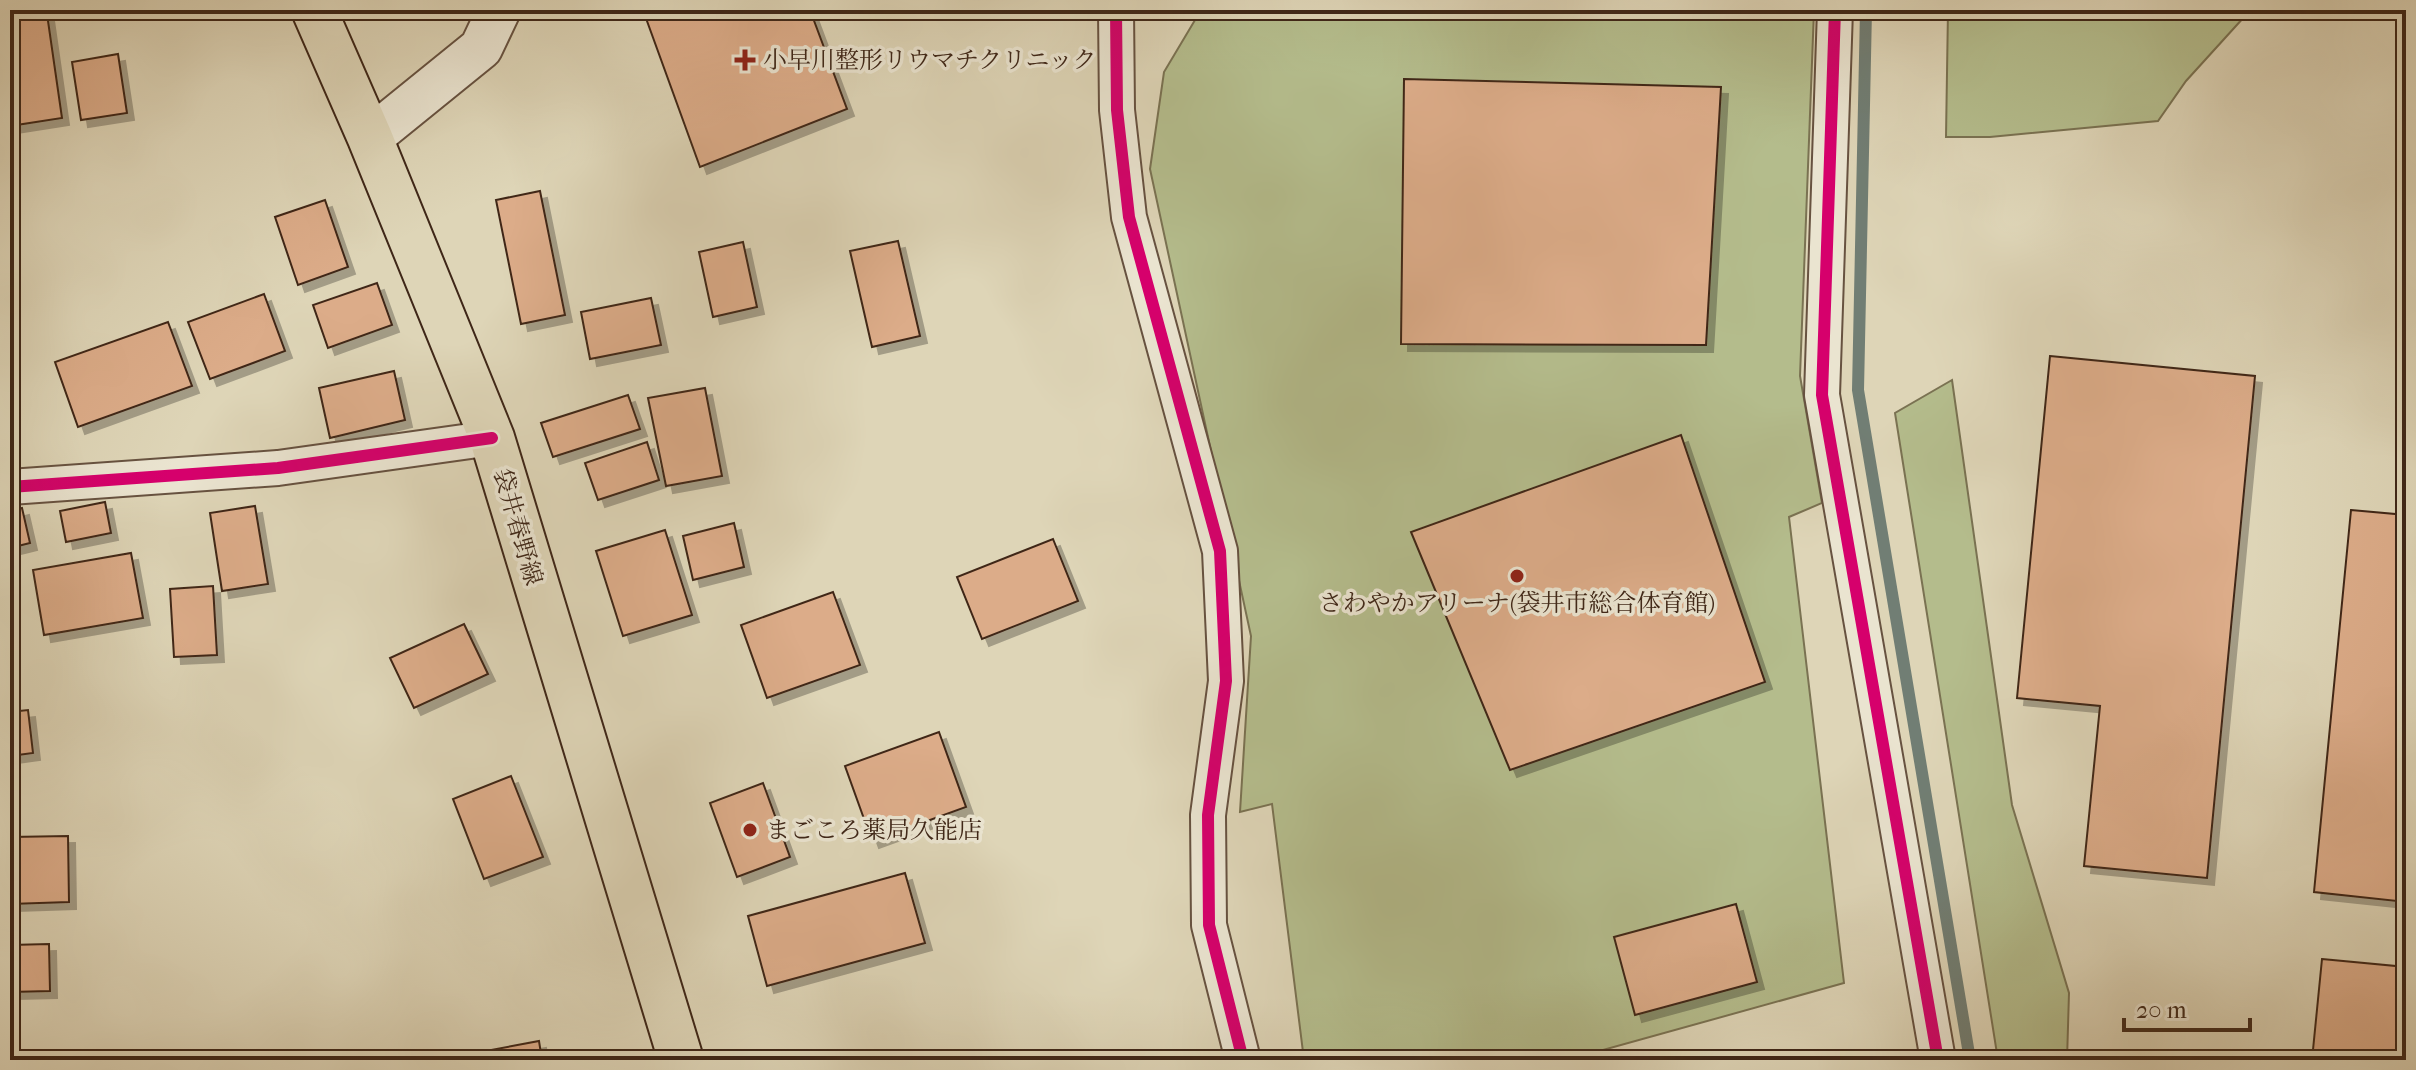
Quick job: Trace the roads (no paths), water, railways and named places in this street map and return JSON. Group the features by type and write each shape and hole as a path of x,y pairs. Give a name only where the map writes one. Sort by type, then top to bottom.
{"main road":[{"name":"袋井春野線","path":"314,10 370,138 492,438 681,1060"}],"street":[{"path":"370,138 481,48 499,10"},
{"path":"1116,10 1117,110 1129,217 1220,551 1226,681 1208,815 1209,925 1243,1060"},
{"path":"1835,10 1822,395 1938,1060"},
{"path":"10,487 278,468 492,438"}],"waterway":[{"path":"1866,10 1858,390 1970,1060"}],"place":[{"name":"小早川整形リウマチクリニック","path":"745,60"},
{"name":"さわやかアリーナ(袋井市総合体育館)","path":"1517,576"},
{"name":"まごころ薬局久能店","path":"750,830"}]}
